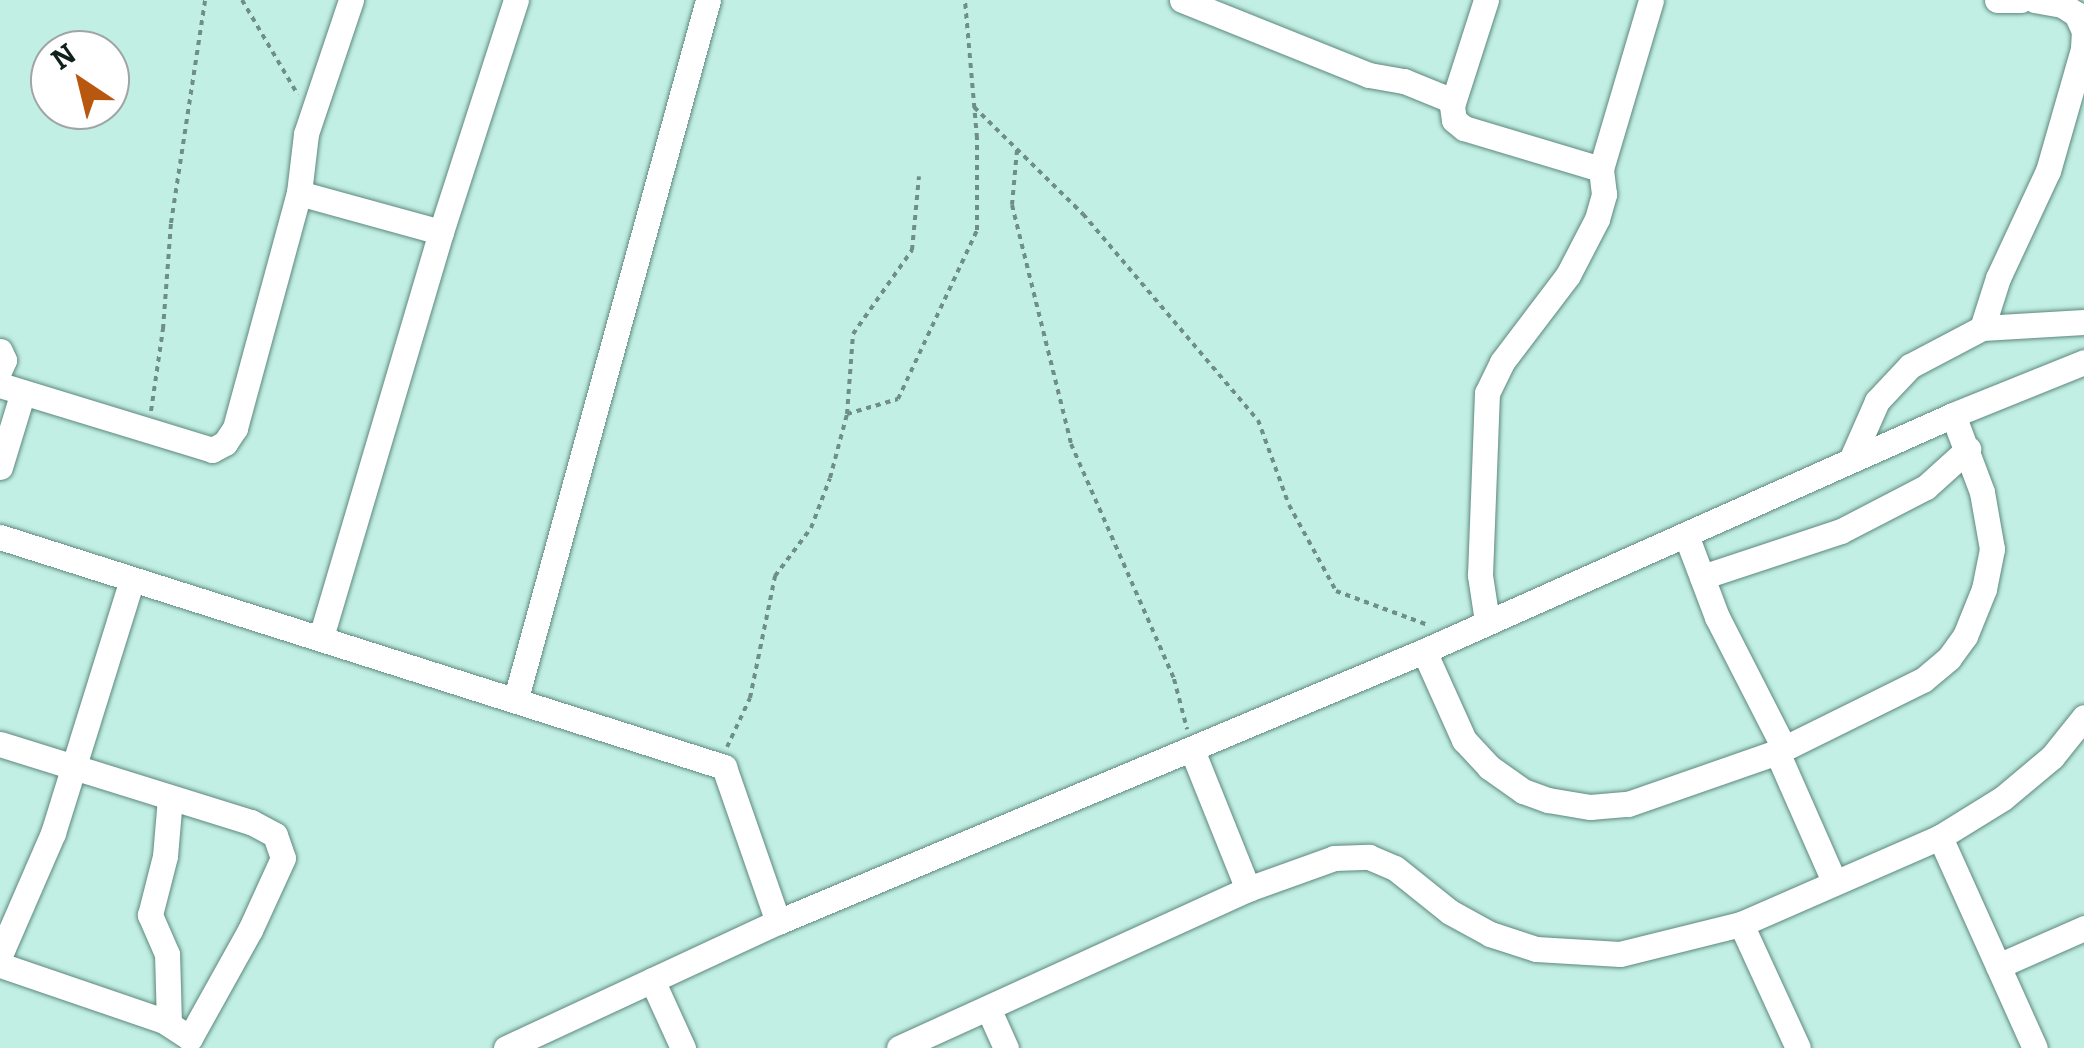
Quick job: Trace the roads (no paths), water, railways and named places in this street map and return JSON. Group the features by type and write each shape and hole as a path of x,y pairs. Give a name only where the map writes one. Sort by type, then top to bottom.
{"street":[{"path":"0,467 12,388 212,450 225,443 235,428 299,193 301,159 312,115 351,0"},
{"path":"321,637 441,232 516,0"},
{"path":"516,698 708,0"},
{"path":"1182,0 1369,75 1404,81 1453,101"},
{"path":"1486,0 1453,101 1454,120 1464,128 1600,168"},
{"path":"1487,621 1480,575 1487,393 1502,362 1568,275 1598,219 1604,194 1600,168 1651,0"},
{"path":"1997,0 2021,0"},
{"path":"1982,328 1998,278 2048,171 2083,49 2084,31 2076,14 2062,5 2036,0"},
{"path":"299,193 441,232"},
{"path":"1850,460 1877,401 1910,366 1982,328 2084,322"},
{"path":"0,351 4,360 0,369"},
{"path":"506,1048 778,922 1424,651 1850,460 2084,362"},
{"path":"1424,651 1464,740 1489,768 1523,791 1548,800 1590,808 1628,804 1780,750 1923,680 1949,658 1966,636 1984,589 1992,549 1968,449 1953,415"},
{"path":"1702,578 1840,531 1926,487 1968,449"},
{"path":"1686,535 1834,881"},
{"path":"0,537 131,582 321,637 719,764 733,787 778,922"},
{"path":"0,955 53,834 131,582"},
{"path":"899,1048 1248,890 1334,858 1369,857 1394,868 1450,912 1490,934 1536,949 1578,955 1620,954 1741,924 1940,837 2003,798 2040,768 2084,717"},
{"path":"0,744 276,835 283,858 250,930 182,1037"},
{"path":"1192,750 1248,890"},
{"path":"170,798 165,856 150,915 167,954 182,1037"},
{"path":"1940,837 2036,1048"},
{"path":"1741,924 1798,1048"},
{"path":"1998,966 2084,928"},
{"path":"0,965 182,1037"},
{"path":"652,980 682,1048"},
{"path":"988,1008 1006,1048"}]}
